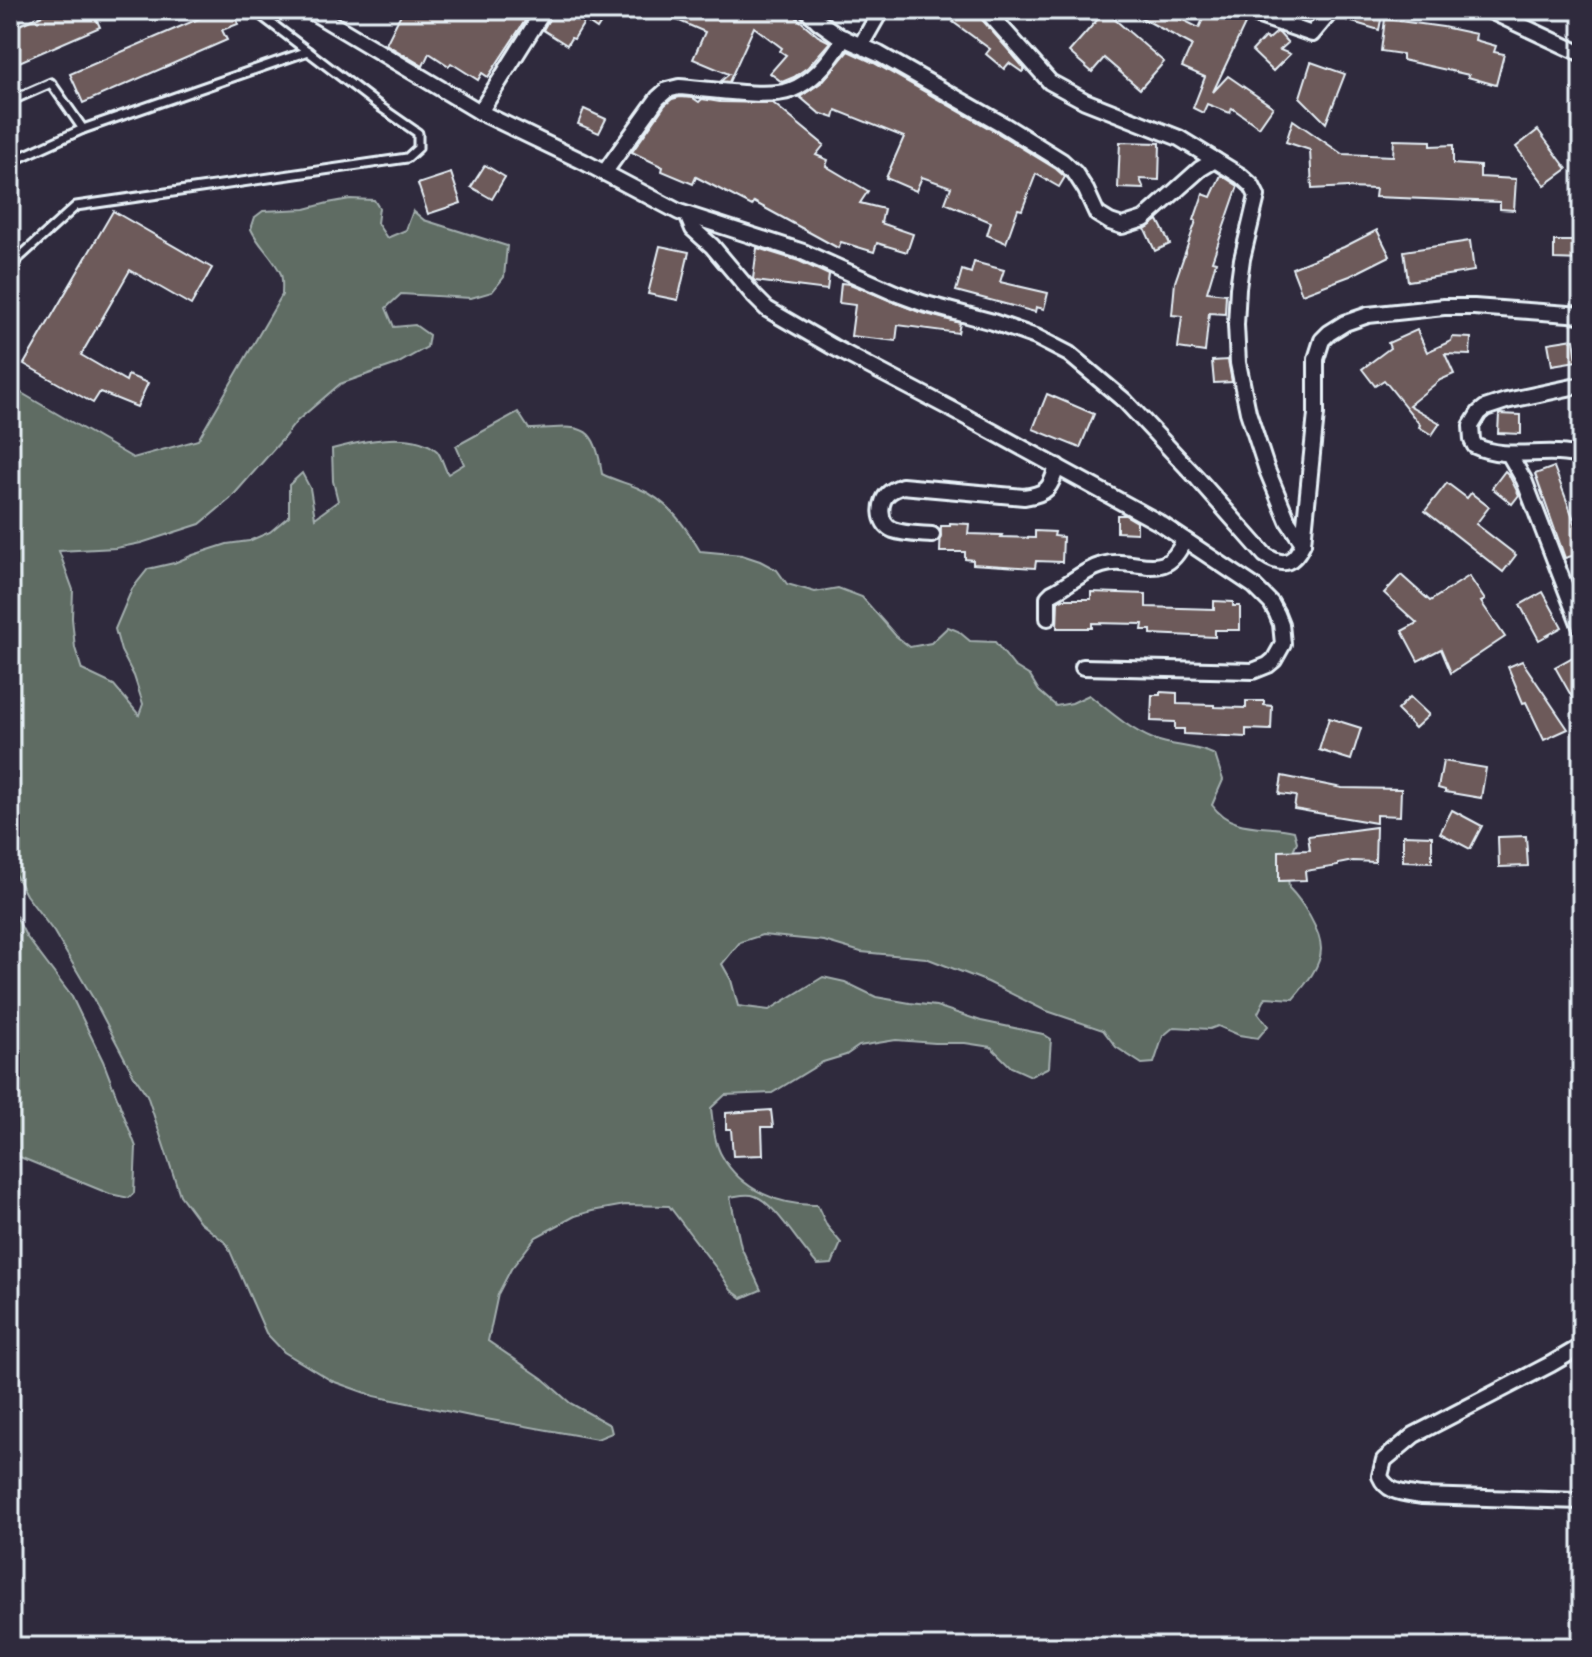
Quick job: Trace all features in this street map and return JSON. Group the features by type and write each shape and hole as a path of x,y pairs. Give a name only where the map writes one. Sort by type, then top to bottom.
{"street":[{"path":"309,10 480,112 687,215 783,245 908,298 1036,337 1069,354 1125,401 1273,561 1288,562 1303,543 1316,414 1316,359 1322,340 1329,333 1368,315 1444,307 1582,315"},
{"path":"480,112 544,10"},
{"path":"807,10 844,38 1004,125 1062,161 1075,173 1097,214 1110,222 1122,226 1144,219 1200,169 1215,160"},
{"path":"861,45 881,10"},
{"path":"986,10 1050,82 1085,101 1179,138 1252,186 1257,196 1238,288 1238,363 1248,412 1267,470 1288,521 1303,543"},
{"path":"1242,10 1312,34 1332,10"},
{"path":"1488,10 1582,54"},
{"path":"604,173 667,90 679,87 767,94 790,90 810,80 844,38"},
{"path":"687,215 693,229 712,246 767,309 1158,522 1254,586 1271,603 1281,624 1283,644 1274,660 1253,671 1083,667"},
{"path":"1582,385 1496,403 1479,413 1471,426 1475,446 1483,449 1509,454 1557,452 1582,457"},
{"path":"1509,454 1524,480 1582,631"},
{"path":"932,535 894,530 887,525 881,512 890,492 902,486 1033,496 1049,488 1057,466"},
{"path":"1048,618 1048,597 1092,569 1107,564 1167,564 1178,554 1184,540"},
{"path":"1582,1346 1414,1435 1384,1460 1380,1476 1388,1488 1421,1496 1582,1501"}],"lane":[{"path":"10,266 76,206 407,158 418,148 418,133 254,10"},
{"path":"10,162 83,129 308,51"},
{"path":"10,101 51,83 83,129"}],"shaded area":[{"path":"350,199 374,200 379,208 377,223 387,238 406,230 413,211 424,220 507,246 504,277 492,292 471,298 401,294 386,308 394,327 415,325 429,335 427,347 397,364 340,384 297,421 230,499 200,524 116,548 59,551 73,590 75,648 82,670 114,685 139,715 143,704 115,629 132,589 148,569 227,544 249,541 270,532 289,516 289,485 302,473 310,488 315,518 338,501 333,481 332,449 386,439 415,440 437,451 448,474 464,464 456,446 518,412 529,429 572,428 588,434 599,456 602,474 658,499 681,523 700,551 742,555 760,561 777,570 787,584 815,592 838,588 862,597 896,636 910,647 931,643 948,627 970,641 995,642 1014,666 1030,676 1039,691 1056,706 1089,695 1144,735 1215,755 1223,780 1212,805 1220,814 1239,824 1294,831 1297,842 1287,863 1289,888 1310,917 1320,942 1320,956 1315,969 1293,999 1266,997 1258,1013 1268,1026 1258,1038 1239,1035 1218,1026 1210,1029 1174,1027 1163,1036 1154,1063 1142,1064 1116,1047 1103,1030 1044,1010 988,982 926,958 861,952 824,941 762,935 740,942 722,964 731,980 738,1006 769,1010 823,977 845,982 876,997 936,1006 981,1021 1043,1034 1051,1039 1049,1067 1031,1076 1011,1067 991,1047 896,1040 859,1046 846,1055 823,1062 772,1093 725,1095 711,1108 717,1145 730,1168 763,1194 789,1203 817,1205 827,1226 841,1243 832,1264 818,1265 779,1216 762,1200 749,1195 730,1197 741,1247 761,1290 742,1298 731,1290 669,1206 625,1205 592,1211 575,1216 536,1237 511,1269 498,1294 488,1341 542,1378 570,1403 610,1425 612,1433 597,1439 374,1396 332,1381 284,1352 266,1333 227,1244 200,1222 180,1195 147,1095 54,932 26,895 10,865 10,401 18,391 133,458 198,440 282,295 281,274 251,229 255,217 263,211 305,209"},
{"path":"10,905 26,936 72,997 103,1061 136,1147 134,1193 129,1198 110,1194 10,1153"}],"building":[{"path":"54,10 92,10 100,27 10,66 10,29"},
{"path":"219,10 233,10 238,24 222,30 227,40 83,103 70,74"},
{"path":"403,10 532,10 488,77 482,73 478,80 429,53 423,66 386,44"},
{"path":"554,10 609,10 597,29 585,21 567,45 543,30"},
{"path":"654,10 797,10 797,18 830,42 808,67 782,82 770,73 786,55 780,51 782,48 754,27 729,82 721,81 729,74 693,59 705,32"},
{"path":"962,10 977,14 1025,69 1022,72 1009,63 1004,69 986,54 990,49 953,22"},
{"path":"1127,10 1175,10 1173,15 1199,28 1207,10 1232,10 1235,17 1246,22 1213,92 1228,76 1273,107 1259,127 1232,108 1230,113 1207,104 1203,113 1193,108 1205,77 1182,67 1192,45"},
{"path":"1342,10 1383,10 1379,30 1339,18"},
{"path":"1105,11 1164,62 1140,89 1104,58 1092,72 1069,52"},
{"path":"1385,19 1476,34 1475,40 1496,46 1494,52 1504,54 1496,85 1469,75 1402,60 1402,54 1381,51"},
{"path":"1277,32 1288,43 1280,50 1290,54 1273,71 1252,51 1265,37 1268,40"},
{"path":"848,51 1056,169 1065,177 1059,187 1036,174 1022,210 1018,209 1006,243 987,235 991,222 945,203 951,187 922,177 916,191 886,178 904,137 836,110 834,118 819,113 800,97 822,82"},
{"path":"1311,62 1345,74 1326,123 1300,97"},
{"path":"680,97 699,102 702,99 773,103 824,145 816,155 828,160 826,166 868,191 860,203 884,209 881,223 913,234 907,252 877,243 874,252 841,242 838,248 754,202 752,206 696,177 693,184 662,171 663,167 632,152 665,105"},
{"path":"584,109 606,119 599,133 578,124"},
{"path":"1293,120 1342,154 1393,156 1394,140 1431,141 1431,146 1453,145 1453,164 1480,166 1480,177 1516,179 1514,210 1500,209 1500,202 1375,197 1376,189 1312,189 1310,150 1286,142"},
{"path":"1538,130 1567,169 1545,185 1516,147"},
{"path":"1120,142 1160,143 1159,180 1140,179 1144,189 1118,188"},
{"path":"485,165 505,177 492,199 471,187"},
{"path":"451,173 461,203 428,214 418,184"},
{"path":"1221,175 1238,186 1212,261 1216,262 1207,292 1226,294 1225,314 1209,313 1205,352 1178,348 1182,316 1172,315 1175,282 1203,194 1211,197"},
{"path":"113,211 212,268 191,305 130,270 81,355 126,381 128,375 148,383 137,407 100,392 93,403 24,364"},
{"path":"1158,220 1170,244 1155,251 1145,229"},
{"path":"1377,230 1390,256 1350,276 1302,294 1292,268"},
{"path":"1470,241 1474,271 1408,281 1404,251"},
{"path":"1554,241 1582,241 1582,260 1554,259"},
{"path":"660,246 689,252 678,300 648,294"},
{"path":"757,248 799,261 829,275 827,290 755,281"},
{"path":"974,262 1004,270 1000,282 1048,293 1044,309 1036,307 1035,312 956,291 962,270 971,273"},
{"path":"841,283 919,312 960,323 958,333 898,325 896,341 851,336 855,305 839,303"},
{"path":"1417,330 1427,352 1451,341 1452,337 1471,338 1470,355 1445,354 1454,374 1440,380 1409,405 1440,423 1432,435 1419,427 1384,380 1375,386 1362,369 1390,348 1388,343"},
{"path":"1574,339 1577,361 1552,365 1548,343"},
{"path":"1228,360 1232,382 1214,383 1212,361"},
{"path":"1047,394 1094,414 1080,448 1033,429"},
{"path":"1499,414 1521,415 1521,434 1498,433"},
{"path":"1554,467 1582,541 1582,553 1565,558 1535,474"},
{"path":"1505,471 1519,495 1512,504 1492,488"},
{"path":"1447,483 1467,498 1471,493 1489,507 1476,524 1516,555 1503,572 1425,511"},
{"path":"1117,515 1125,515 1137,522 1137,533 1117,532"},
{"path":"950,523 969,524 968,534 1001,537 1035,538 1035,531 1055,532 1054,536 1063,537 1062,562 1036,561 1035,568 973,564 973,560 965,559 965,552 940,552 941,526 950,526"},
{"path":"1401,575 1430,601 1469,576 1485,600 1481,602 1505,637 1451,673 1441,649 1418,661 1402,631 1417,623 1384,593"},
{"path":"1091,592 1146,594 1146,607 1214,609 1214,601 1233,602 1233,606 1240,606 1240,630 1215,630 1215,637 1151,634 1151,630 1142,630 1143,624 1092,623 1092,628 1057,628 1058,601 1091,599"},
{"path":"1543,592 1562,627 1539,640 1520,605"},
{"path":"1582,652 1582,715 1555,667"},
{"path":"1522,661 1568,729 1544,740 1526,702 1523,703 1508,667"},
{"path":"1160,692 1177,693 1177,704 1246,708 1246,701 1264,701 1264,705 1272,706 1271,730 1246,729 1246,737 1184,734 1184,729 1175,729 1175,722 1151,721 1152,695 1160,695"},
{"path":"1410,697 1429,715 1415,728 1397,710"},
{"path":"1329,718 1361,728 1351,760 1319,750"},
{"path":"1443,761 1486,768 1481,798 1438,788"},
{"path":"1282,776 1342,788 1401,789 1400,816 1376,815 1376,823 1294,809 1296,796 1279,794"},
{"path":"1452,810 1482,826 1470,849 1440,833"},
{"path":"1376,827 1375,862 1353,861 1305,871 1306,880 1279,881 1279,851 1310,850 1308,836"},
{"path":"1403,835 1432,836 1432,862 1403,861"},
{"path":"1526,836 1528,866 1499,867 1498,837"},
{"path":"771,1110 773,1127 762,1127 763,1155 733,1156 731,1129 726,1129 726,1113"}]}
